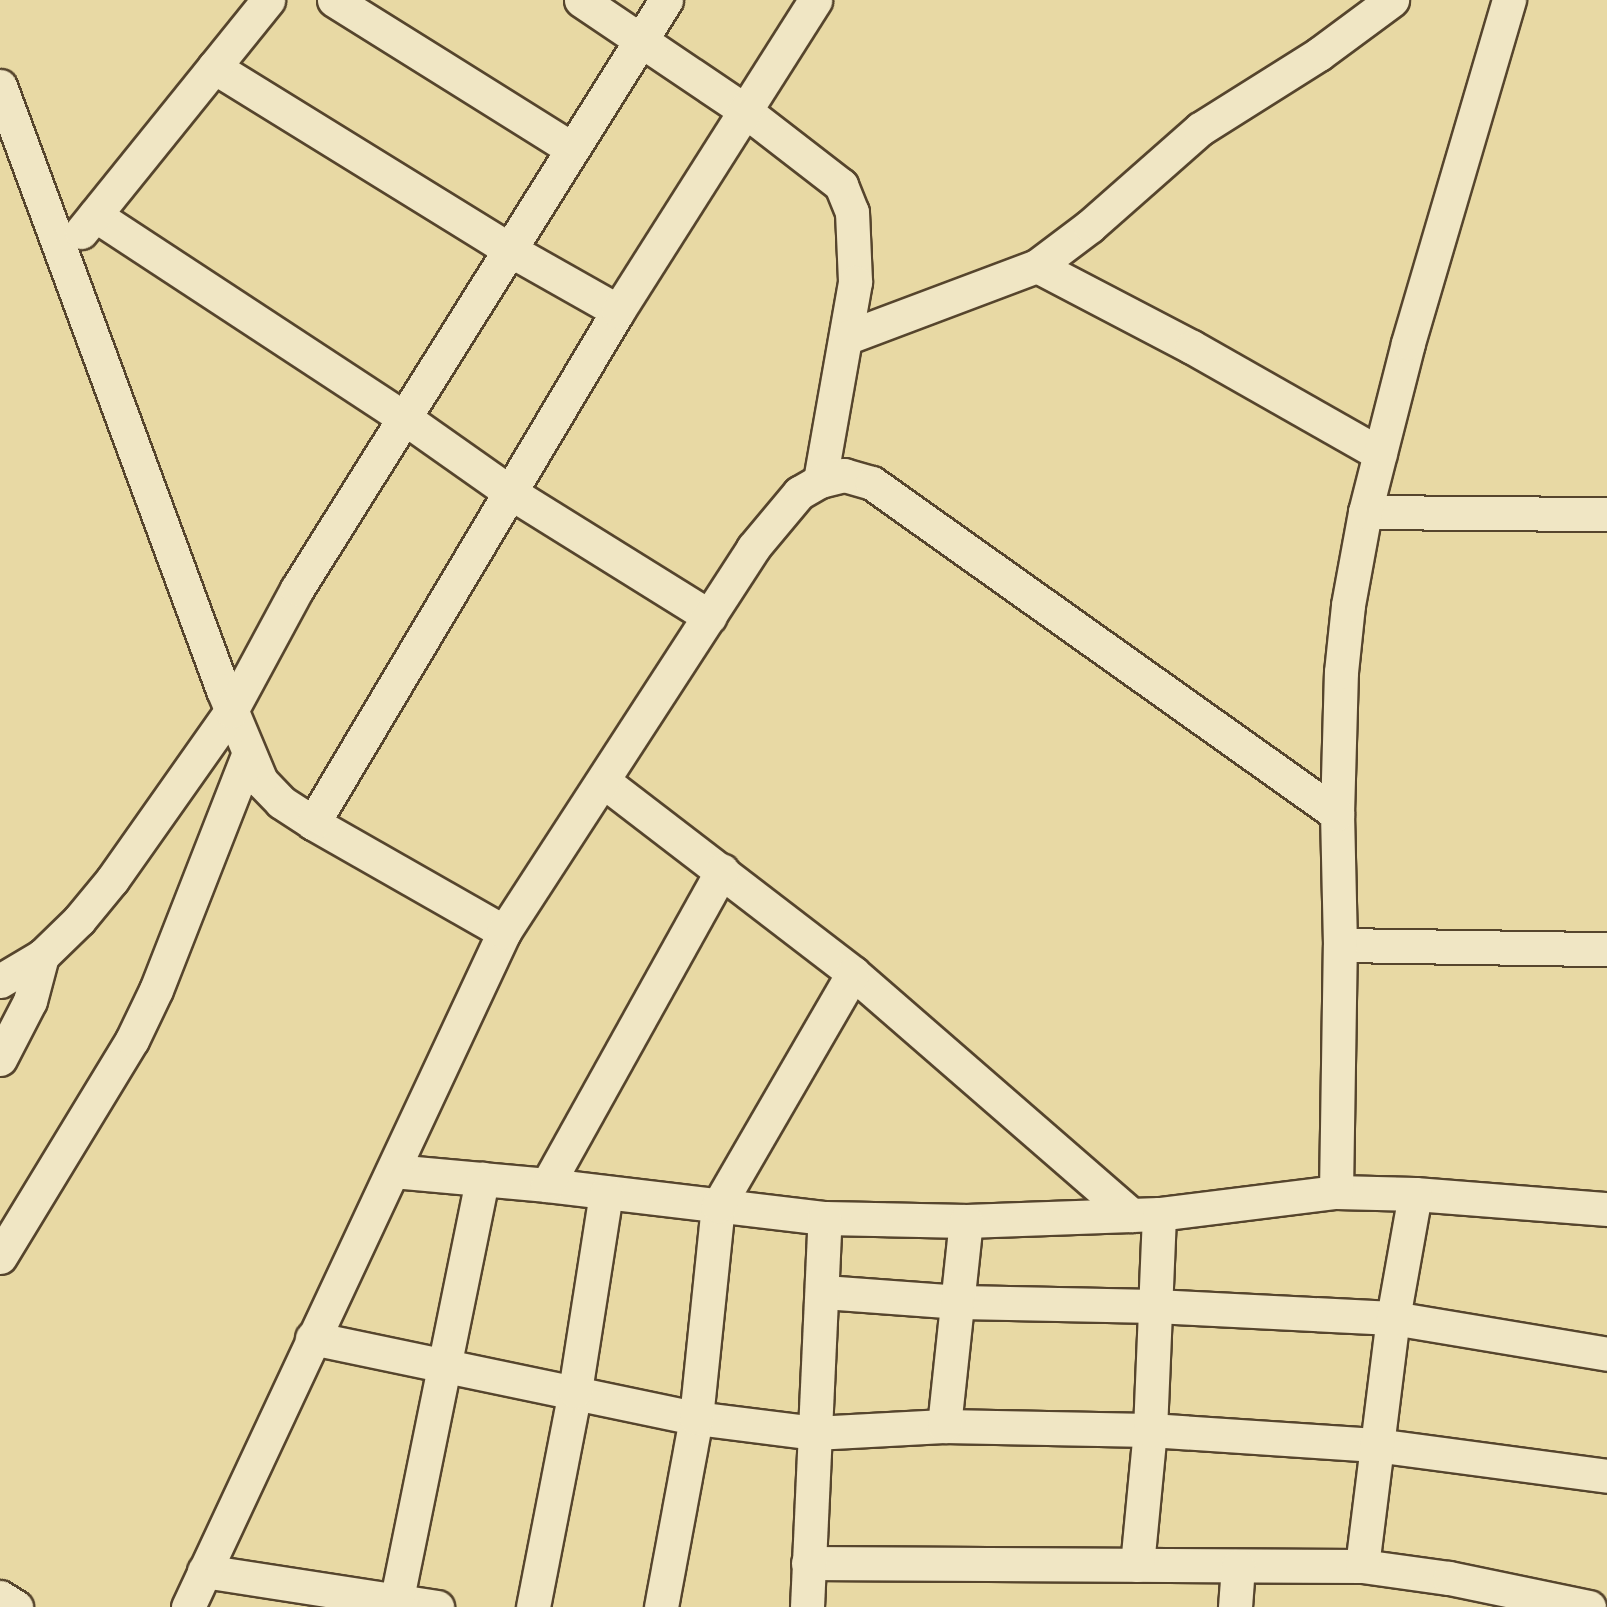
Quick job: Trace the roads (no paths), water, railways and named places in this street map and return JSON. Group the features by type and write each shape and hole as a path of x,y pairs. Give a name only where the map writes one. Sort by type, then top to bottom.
{"street":[{"path":"63,254 268,0"},
{"path":"334,0 572,149"},
{"path":"581,0 744,110 841,185 852,212 855,243 848,337 820,481"},
{"path":"0,981 42,956 112,880 231,711 297,589 666,0"},
{"path":"313,823 618,312 815,0"},
{"path":"848,337 1037,266 1090,226 1200,129 1320,54 1392,0"},
{"path":"1336,1192 1340,945 1337,814 1341,672 1348,605 1365,512 1408,343 1509,0"},
{"path":"214,67 510,250 618,312"},
{"path":"0,86 231,711 261,781 281,802 313,823 504,933"},
{"path":"94,215 406,418 511,493 710,617"},
{"path":"1037,266 1192,347 1380,454"},
{"path":"188,1607 312,1338 504,933 778,515 799,493 820,481 844,475 872,483 1337,814"},
{"path":"1365,512 1607,514"},
{"path":"0,1257 132,1040 156,990 248,755"},
{"path":"603,781 722,870 853,974 1145,1214 1155,1306 1150,1430 1137,1565"},
{"path":"547,1185 722,870"},
{"path":"1340,945 1607,949"},
{"path":"0,1059 30,1001 42,956"},
{"path":"661,1607 696,1418 717,1206 853,974"},
{"path":"393,1171 547,1185 825,1218 966,1221 1145,1214 1336,1192 1415,1194 1607,1209"},
{"path":"397,1598 482,1179"},
{"path":"533,1607 574,1391 606,1192"},
{"path":"1362,1566 1393,1317 1415,1194"},
{"path":"807,1607 814,1433 824,1292 825,1218"},
{"path":"944,1426 960,1302 966,1221"},
{"path":"824,1292 960,1302 1155,1306 1393,1317 1607,1354"},
{"path":"312,1338 696,1418 814,1433 944,1426 1150,1430 1376,1445 1607,1476"},
{"path":"808,1563 1362,1566 1449,1578 1589,1607"},
{"path":"1235,1607 1238,1566"},
{"path":"204,1571 397,1598 433,1606"},
{"path":"0,1597 16,1607"}]}
